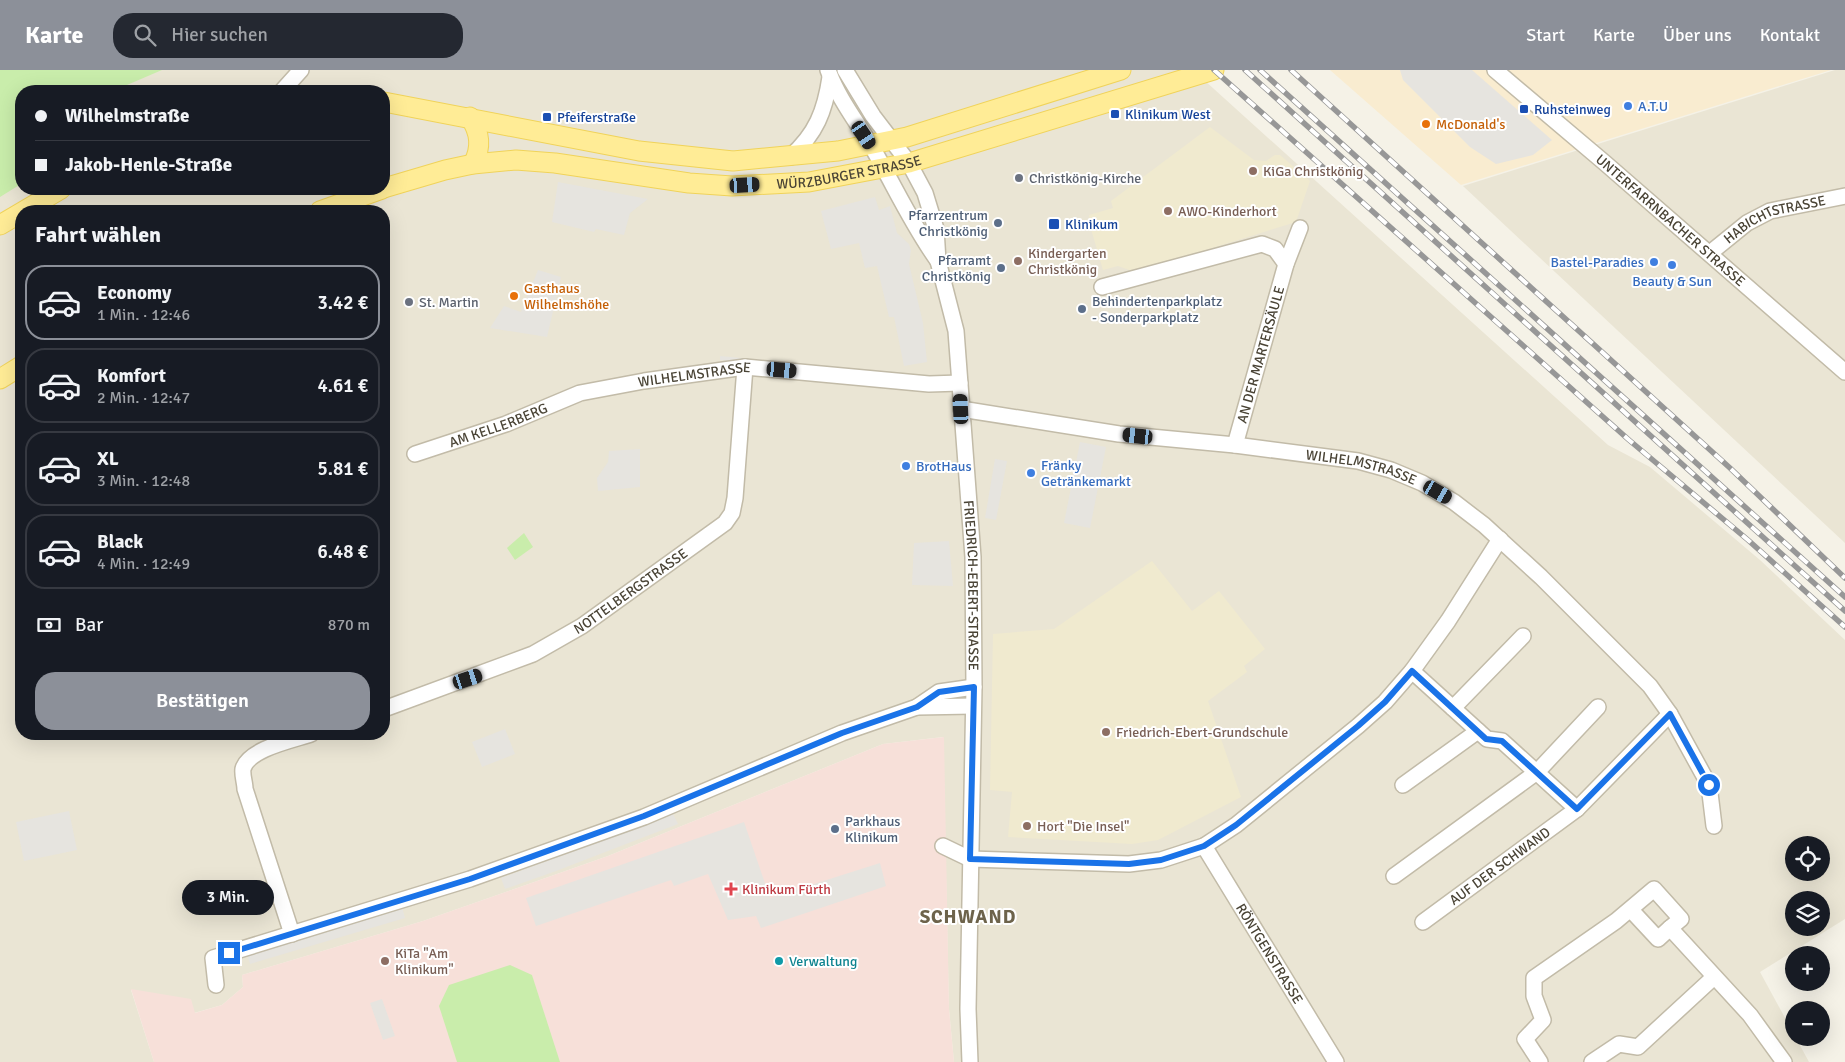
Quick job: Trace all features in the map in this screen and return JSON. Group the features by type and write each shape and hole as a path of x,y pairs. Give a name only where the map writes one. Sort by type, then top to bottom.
{"main road":[{"name":"WÜRZBURGER STRASSE","path":"390,103 470,117 544,134 686,158 733,161 790,157 892,141 1122,70"},
{"name":"WÜRZBURGER STRASSE","path":"390,186 420,176 473,164 516,160 555,163 680,182 732,186 809,182 909,163 1214,70"},
{"path":"470,117 476,127 480,145 473,164"},
{"path":"33,205 50,195"},
{"name":"WÜRZBURGER STRASSE","path":"336,205 364,195"},
{"path":"0,225 15,216"},
{"path":"0,379 15,370"}],"street":[{"path":"287,85 301,70"},
{"path":"845,70 873,116 892,141"},
{"name":"UNTERFARRNBACHER STRASSE","path":"1495,70 1710,253 1845,372"},
{"path":"829,73 871,145"},
{"path":"790,157 808,139 817,126 827,97 829,73"},
{"name":"FRIEDRICH-EBERT-STRASSE","path":"892,141 909,163 928,202 936,229 938,261 956,331 973,556 974,687 968,1010 970,1062"},
{"name":"FRIEDRICH-EBERT-STRASSE","path":"871,145 919,234 938,261"},
{"name":"HABICHTSTRASSE","path":"1710,253 1747,223 1770,211 1845,196"},
{"name":"AN DER MARTERSÄULE","path":"1235,445 1286,264 1300,228"},
{"path":"1102,287 1262,244 1275,249 1286,264"},
{"name":"WILHELMSTRASSE","path":"580,393 644,381 745,367 929,384 960,382"},
{"name":"NOTTELBERGSTRASSE","path":"390,707 533,654 582,626 725,523 732,513 735,498 745,367"},
{"name":"AM KELLERBERG","path":"415,454 506,424 580,393"},
{"name":"WILHELMSTRASSE","path":"961,409 1119,434 1235,445 1358,461 1391,470 1422,483 1454,502 1500,539 1650,686 1670,714 1709,785 1714,826"},
{"path":"943,846 970,859 1129,864 1161,860 1204,846 1236,825 1385,702 1412,671 1448,621 1500,539"},
{"path":"1454,708 1523,636"},
{"path":"1412,671 1486,739 1502,741 1577,809"},
{"path":"216,985 213,958 470,879 635,820 842,733 917,707 939,692 974,687"},
{"path":"917,707 973,706"},
{"path":"1394,876 1537,772 1598,707"},
{"name":"AUF DER SCHWAND","path":"1423,922 1577,809 1670,714"},
{"path":"1403,784 1478,731"},
{"path":"292,934 245,789 243,770 249,758 294,740"},
{"name":"RÖNTGENSTRASSE","path":"1204,846 1331,1060"},
{"path":"1540,1062 1525,1039 1543,1020 1534,996 1534,978 1630,910 1654,889 1681,919 1658,939 1630,910"},
{"path":"1670,928 1750,1015 1784,1062"},
{"path":"1592,1062 1619,1044 1638,1047 1714,977"}],"shaded area":[{"path":"0,70 1193,70 1608,445 1650,467 1760,560 1845,640 1845,919 1830,928 1830,891 1785,891 1785,936 1818,936 1802,946 1785,946 1785,956 1760,972 1785,1018 1785,1046 1800,1046 1809,1062 954,1062 949,1009 943,737 883,744 608,856 423,921 242,975 243,987 222,1005 194,1013 131,990 154,1062 0,1062"},
{"path":"1330,70 1831,70 1461,185"},
{"path":"1400,70 1472,70 1552,140 1533,155 1496,164 1470,147 1403,80"},
{"path":"1835,70 1845,70 1845,543 1463,186"},
{"name":"AWO-Kinderhort","path":"1210,127 1254,160 1266,161 1275,155 1280,155 1310,181 1296,222 1135,272 1118,266 1103,270 1091,229 1089,215 1113,208 1111,201"},
{"path":"558,182 648,199 630,213 624,235 596,229 594,232 552,222"},
{"path":"875,197 879,210 890,206 897,233 909,244 911,250 909,264 923,323 927,362 904,366 894,317 889,317 877,266 865,268 859,243 831,249 821,211"},
{"path":"538,270 561,277 547,337 490,328 504,306 521,312"},
{"path":"720,356 763,360 762,364 720,360"},
{"path":"1080,442 1106,447 1090,528 1064,523"},
{"path":"640,449 640,487 598,491 597,478 608,462 609,451"},
{"path":"995,459 1007,461 996,520 985,518"},
{"path":"949,541 953,586 912,585 914,543"},
{"name":"Friedrich-Ebert-Grundschule","path":"1152,561 1192,611 1219,591 1265,649 1244,666 1247,672 1208,701 1241,797 1158,840 1132,844 1008,837 1012,792 990,790 993,634 1054,629"},
{"path":"505,729 515,754 482,767 472,742"},
{"name":"Klinikum Fürth","path":"944,737 949,1009 954,1062 154,1062 131,989 191,999 195,1013 222,1005 243,987 242,975 423,921 608,856 883,744"},
{"path":"69,811 77,850 24,861 16,822"},
{"path":"673,814 678,824 505,889 501,878"},
{"path":"744,822 770,898 880,863 886,886 761,928 756,916 728,920 708,874 674,886 671,880 536,926 526,898"},
{"path":"402,907 405,918 250,964 247,954"},
{"path":"382,999 395,1036 383,1040 370,1003"}],"green space":[{"path":"0,70 162,70 127,85 15,85 15,188 0,197"},
{"path":"524,533 533,547 515,560 507,548"},
{"path":"510,965 532,975 560,1062 457,1062 439,1006 449,985"}],"railway":[{"path":"1214,70 1629,440 1748,540 1845,627"},
{"path":"1245,70 1845,611"},
{"path":"1260,70 1845,597"},
{"path":"1291,70 1730,468 1845,578"}],"place":[{"name":"A.T.U","path":"1628,106"},
{"name":"Ruhsteinweg","path":"1524,109"},
{"name":"Klinikum West","path":"1115,114"},
{"name":"Pfeiferstraße","path":"547,117"},
{"name":"McDonald's","path":"1426,124"},
{"name":"KiGa Christkönig","path":"1253,171"},
{"name":"Christkönig-Kirche","path":"1019,178"},
{"name":"AWO-Kinderhort","path":"1168,211"},
{"name":"Pfarrzentrum Christkönig","path":"998,223"},
{"name":"Klinikum","path":"1054,224"},
{"name":"Kindergarten Christkönig","path":"1018,261"},
{"name":"Bastel-Paradies","path":"1654,262"},
{"name":"Beauty & Sun","path":"1672,265"},
{"name":"Pfarramt Christkönig","path":"1001,268"},
{"name":"Gasthaus Wilhelmshöhe","path":"514,296"},
{"name":"St. Martin","path":"409,302"},
{"name":"Behindertenparkplatz - Sonderparkplatz","path":"1082,309"},
{"name":"BrotHaus","path":"906,466"},
{"name":"Fränky Getränkemarkt","path":"1031,473"},
{"name":"Friedrich-Ebert-Grundschule","path":"1106,732"},
{"name":"Hort \"Die Insel\"","path":"1027,826"},
{"name":"Parkhaus Klinikum","path":"835,829"},
{"name":"Klinikum Fürth","path":"731,889"},
{"name":"KiTa \"Am Klinikum\"","path":"385,961"},
{"name":"Verwaltung","path":"779,961"}],"district":[{"name":"SCHWAND","path":"968,916"}],"route":[{"path":"229,953 431,892 644,816 842,733 917,707 939,692 950,689 974,687 970,859 1129,864 1161,860 1204,846 1236,825 1358,726 1385,702 1412,671 1486,739 1502,741 1577,809 1670,714 1709,785"}]}
